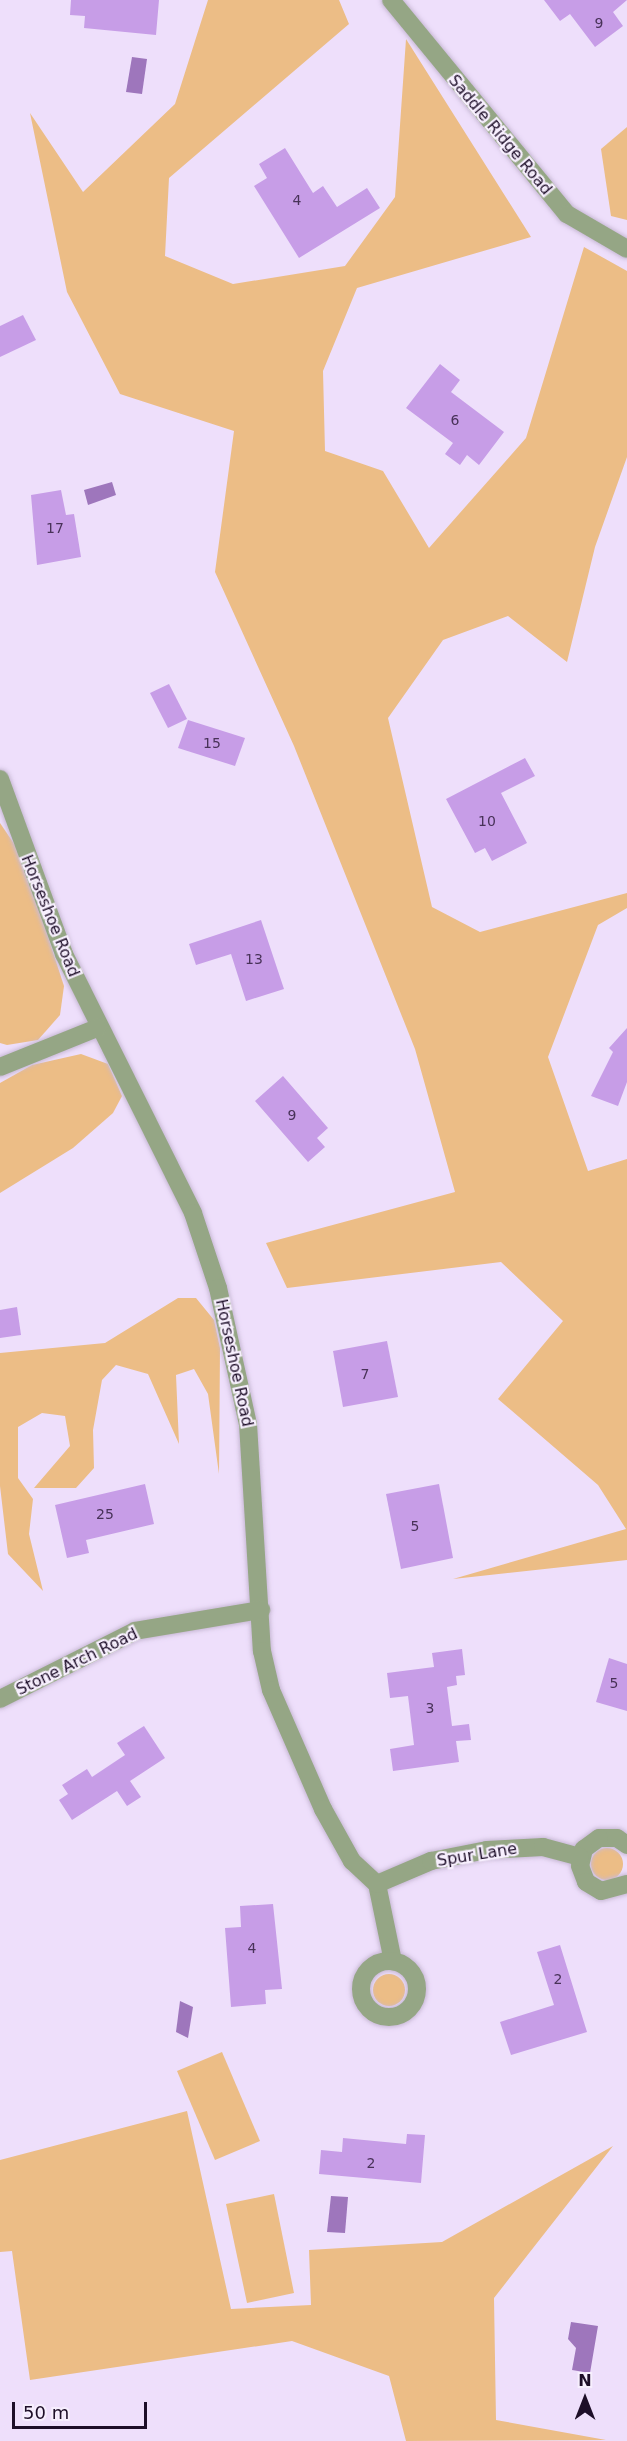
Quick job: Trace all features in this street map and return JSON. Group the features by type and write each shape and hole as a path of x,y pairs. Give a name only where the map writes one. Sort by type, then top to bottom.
{"street":[{"name":"Saddle Ridge Road","path":"391,0 567,214 627,249"},
{"name":"Horseshoe Road","path":"0,778 97,1028 193,1213 218,1288 248,1424 262,1651 284,1726 352,1862 377,1884"},
{"path":"0,1067 97,1028"},
{"name":"Stone Arch Road","path":"0,1699 135,1631 261,1610"},
{"path":"627,1845 617,1838 599,1838 580,1857 582,1875 593,1888 610,1892 627,1884"},
{"name":"Spur Lane","path":"377,1884 431,1861 487,1850 543,1847 580,1857"},
{"path":"377,1884 393,1961"}],"shaded area":[{"path":"208,0 339,0 349,24 169,178 165,256 233,284 345,266 395,197 406,39 531,237 357,288 323,371 325,451 383,471 429,548 526,438 584,247 627,271 627,457 595,547 567,662 508,616 443,640 388,718 432,907 480,932 627,893 627,908 598,925 548,1057 588,1171 627,1159 627,1560 453,1579 626,1529 598,1485 498,1399 563,1321 501,1262 287,1288 266,1243 455,1192 415,1049 294,746 215,572 234,431 120,394 67,292 30,113 83,192 175,104"},
{"path":"132,57 147,59 142,94 126,92"},
{"path":"627,127 627,220 611,216 601,149"},
{"path":"112,482 116,495 88,505 84,490"},
{"path":"0,823 21,854 64,986 60,1015 38,1040 7,1045 0,1043"},
{"path":"81,1054 108,1064 122,1096 113,1113 73,1148 0,1193 0,1083 32,1065"},
{"path":"178,1298 196,1298 214,1320 220,1348 219,1474 208,1394 194,1369 176,1375 179,1444 148,1374 116,1365 102,1380 93,1430 94,1468 76,1488 34,1488 70,1446 65,1416 42,1413 18,1427 18,1478 33,1499 29,1534 43,1591 8,1554 0,1486 0,1353 105,1343"},
{"path":"607,1848 618,1853 623,1864 618,1875 607,1880 596,1875 591,1864 596,1853"},
{"path":"389,1974 400,1979 405,1990 400,2001 389,2006 378,2001 373,1990 378,1979"},
{"path":"180,2001 193,2007 188,2038 176,2032"},
{"path":"222,2052 260,2141 215,2160 177,2071"},
{"path":"187,2111 231,2309 311,2305 309,2250 442,2242 613,2146 494,2298 496,2420 606,2440 406,2441 389,2376 292,2341 30,2380 12,2251 0,2252 0,2160"},
{"path":"274,2194 294,2293 247,2303 226,2204"},
{"path":"331,2196 348,2197 345,2233 327,2232"},
{"path":"571,2322 598,2326 590,2373 572,2370 576,2348 568,2339"}],"building":[{"path":"71,0 159,0 156,35 84,28 85,16 70,15"},
{"path":"544,0 627,0 613,12 623,26 595,47 570,14 560,21"},
{"path":"285,148 313,193 323,186 337,207 367,188 380,208 299,258 254,186 267,178 259,164"},
{"path":"23,315 36,340 0,357 0,326"},
{"path":"440,364 460,380 451,392 504,432 479,465 467,455 460,465 445,454 453,443 406,408"},
{"path":"61,490 66,515 74,514 81,557 37,565 31,495"},
{"path":"169,684 187,719 168,728 150,693"},
{"path":"188,720 245,738 235,766 178,748"},
{"path":"525,758 535,776 501,793 527,843 492,861 485,848 475,853 446,799"},
{"path":"261,920 284,989 246,1001 231,954 196,965 189,944"},
{"path":"627,1028 627,1082 618,1106 591,1096 613,1052 609,1048"},
{"path":"283,1076 328,1128 317,1138 325,1147 308,1162 255,1101"},
{"path":"17,1307 21,1335 0,1338 0,1310"},
{"path":"387,1341 398,1397 343,1407 333,1351"},
{"path":"145,1484 154,1524 86,1540 89,1553 67,1558 55,1505"},
{"path":"439,1484 453,1558 401,1569 386,1494"},
{"path":"462,1649 465,1675 456,1676 457,1685 447,1687 452,1726 469,1724 471,1740 456,1741 459,1762 393,1771 390,1749 414,1745 408,1696 390,1698 387,1673 434,1667 432,1653"},
{"path":"609,1658 627,1664 627,1711 596,1702"},
{"path":"144,1726 165,1758 130,1781 141,1797 127,1806 117,1791 72,1820 59,1800 68,1794 62,1785 87,1769 92,1777 125,1755 117,1743"},
{"path":"273,1904 282,1989 265,1990 266,2004 231,2007 225,1928 241,1927 240,1906"},
{"path":"560,1945 587,2032 511,2055 500,2022 554,2005 537,1952"},
{"path":"407,2134 425,2135 421,2183 319,2174 321,2150 342,2152 343,2138 406,2144"}]}
